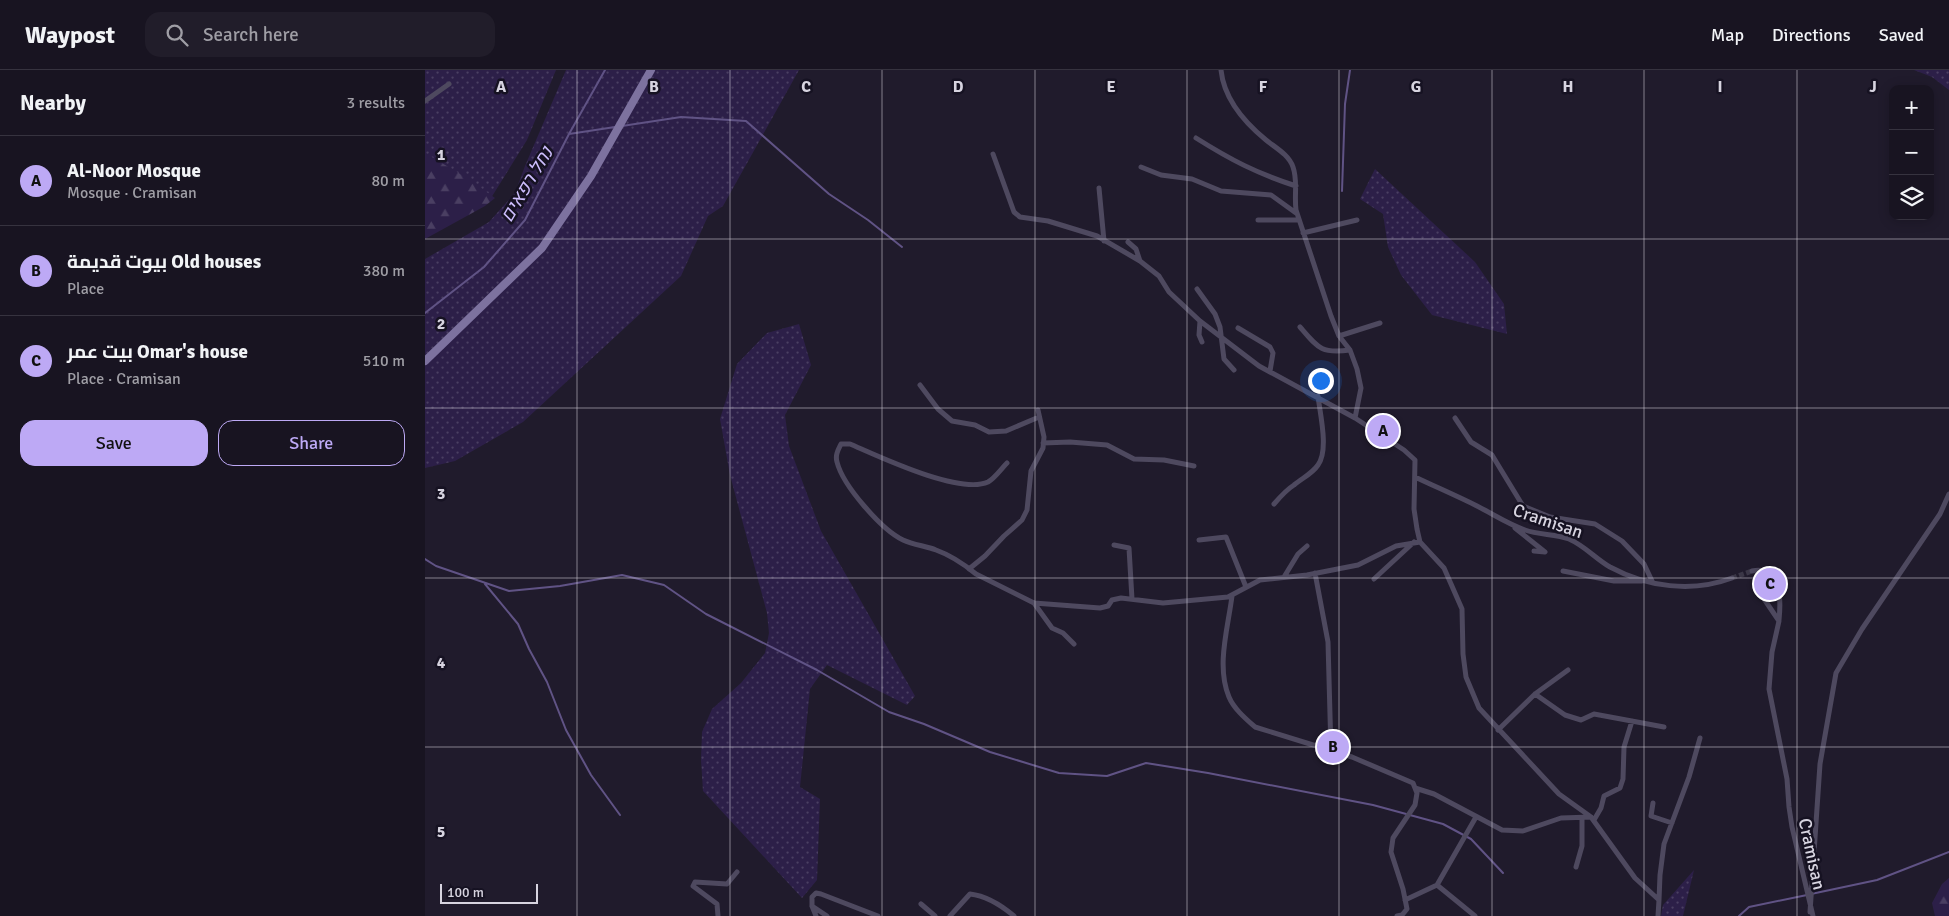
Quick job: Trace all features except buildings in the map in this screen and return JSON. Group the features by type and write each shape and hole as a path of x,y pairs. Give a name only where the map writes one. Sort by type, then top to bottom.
{"main road":[{"path":"425,361 543,248 591,176 651,70"}],"street":[{"path":"1220,71 1231,105 1262,137 1285,155 1293,166 1297,181 1294,194 1303,233 1339,336 1350,350 1357,369 1361,388 1355,418"},
{"path":"425,101 449,84"},
{"path":"1196,138 1231,160 1262,175 1296,186"},
{"path":"993,154 1014,212 1020,217 1047,221 1093,235 1140,261 1159,276 1169,292 1201,321 1259,366 1318,396 1355,418 1405,450 1415,460 1414,509 1417,542 1444,568 1463,609 1463,654 1466,677 1479,708 1559,794 1592,819 1635,878 1659,900"},
{"path":"1141,167 1161,175 1192,179 1221,192 1271,195 1297,213"},
{"path":"1099,188 1104,240"},
{"path":"1258,220 1299,220"},
{"path":"1303,233 1357,220"},
{"path":"1128,242 1136,249 1140,261"},
{"path":"1197,290 1215,314 1222,338 1223,359 1234,370"},
{"path":"1201,321 1199,335 1202,342"},
{"path":"1339,336 1380,323"},
{"path":"1300,327 1315,345 1331,353 1350,350"},
{"path":"1238,328 1270,347 1273,353 1270,371"},
{"path":"920,385 938,409 953,421 975,425 989,432 1006,431 1039,416"},
{"path":"1274,504 1294,484 1305,478 1319,464 1323,442 1318,396"},
{"path":"969,568 985,556 1022,520 1027,510 1031,471 1043,448 1044,437 1038,410"},
{"path":"1455,418 1471,442 1493,455 1523,506 1550,517 1595,524 1622,541 1644,564 1650,582 1614,581 1563,571"},
{"path":"1043,443 1070,442 1107,445 1134,459 1165,460 1194,466"},
{"path":"1007,463 988,481 971,485 917,473 850,444 841,444 836,456 837,464 852,490 877,520 903,540 938,551 996,585 1034,603 1099,608 1108,606 1112,600 1121,598 1163,602 1214,599 1232,596 1260,580 1358,565 1396,546 1417,542"},
{"name":"Cramisan","path":"1415,477 1509,524 1527,531 1569,539 1579,544 1610,567 1650,582 1665,586 1701,586 1719,583 1732,578"},
{"path":"1811,914 1820,764 1836,672 1862,629 1940,514 1949,494"},
{"path":"1509,524 1545,552 1534,551"},
{"path":"1199,540 1226,537 1246,587"},
{"path":"1374,579 1417,542"},
{"path":"1114,545 1129,548 1132,599"},
{"path":"1284,577 1298,554 1307,546"},
{"name":"Cramisan","path":"1753,571 1764,570 1771,574 1779,589 1781,600 1770,665 1769,689 1787,778 1792,828 1811,914"},
{"path":"1315,573 1328,642 1331,750"},
{"path":"1760,592 1779,620"},
{"path":"1232,596 1223,667 1229,698 1245,718 1255,727 1352,757 1413,784 1417,793 1415,805 1393,838 1391,852 1407,909 1397,916"},
{"path":"1034,603 1052,628 1063,633 1074,644"},
{"path":"1499,730 1535,694 1568,670"},
{"path":"1535,694 1565,715 1581,720 1594,714 1664,727"},
{"path":"1592,819 1601,808 1605,796 1620,788 1623,779 1624,747 1632,720"},
{"path":"1658,916 1664,844 1700,738"},
{"path":"1415,788 1434,794 1503,830 1523,831 1561,818 1592,819"},
{"path":"1653,803 1651,816 1672,823"},
{"path":"1405,900 1437,885 1476,817"},
{"path":"1575,867 1582,846 1582,818"},
{"path":"718,916 717,904 693,886 695,882 727,884 737,872"},
{"path":"1437,885 1475,916"},
{"path":"816,916 812,906 812,897 816,893 879,916"},
{"path":"950,916 970,894 982,895 1014,916"},
{"path":"921,904 935,916"},
{"path":"812,906 827,916"}],"green space":[{"path":"425,70 556,70 527,140 491,198 425,178"},
{"path":"566,70 799,70 723,206 708,216 681,276 523,422 455,461 425,468 425,259 489,222 515,193"},
{"path":"1914,70 1949,70 1949,90 1932,77"},
{"path":"425,153 467,178 495,198 485,206 425,239"},
{"path":"1375,169 1475,262 1504,304 1507,334 1432,315 1401,275 1388,247 1383,214 1360,199"},
{"path":"799,324 811,365 785,415 789,446 821,531 915,696 907,705 827,665 810,689 800,787 820,799 817,880 802,898 703,791 701,760 702,732 712,709 741,683 765,653 769,633 767,613 730,475 720,419 737,364 767,333"},
{"path":"1694,870 1683,916 1661,916 1663,905"},
{"path":"1949,878 1949,916 1935,916 1932,903 1942,884"}],"waterway":[{"name":"נחל רפאים","path":"425,313 484,267 525,220 569,134 605,70"},
{"path":"1342,191 1345,104 1350,70"},
{"path":"622,126 681,117 746,121 829,194 868,220 902,247"},
{"path":"569,134 615,127"},
{"path":"425,559 436,566 509,591 560,586 622,575 664,585 706,614 817,670 889,712 924,724 990,752 1059,773 1107,776 1146,763 1373,805 1443,824 1471,839 1503,873"},
{"path":"485,584 518,624 547,682 566,730 591,775 620,815"},
{"path":"1811,894 1877,880 1949,852"},
{"path":"1739,916 1749,907 1807,895"}],"tunnel":[{"path":"1732,578 1752,571"}],"place":[{"name":"Al-Noor Mosque","path":"1383,431"},
{"name":"بيت عمر Omar's house","path":"1770,584"},
{"name":"بيوت قديمة Old houses","path":"1333,747"}]}
